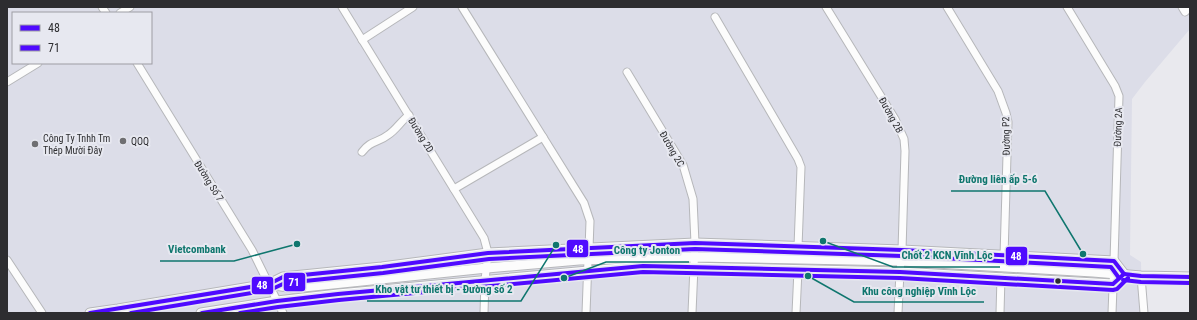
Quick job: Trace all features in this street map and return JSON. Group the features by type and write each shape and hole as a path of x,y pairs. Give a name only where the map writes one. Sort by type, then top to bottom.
{"main road":[{"path":"90,313 118,310 269,284 283,277 488,254 695,243 902,250 1114,261 1124,274"},
{"path":"269,284 294,288 487,268 588,260 695,257 901,261 1141,276 1190,277"},
{"path":"201,313 277,301 643,266 900,272 1113,284 1124,274"},
{"path":"277,301 294,288"}],"street":[{"name":"Đường 2D","path":"342,7 484,238 488,254 485,280 484,313"},
{"path":"362,40 413,7"},
{"path":"462,7 584,203 590,221 589,249"},
{"name":"Đường 2B","path":"826,7 895,119 904,139 905,151 902,250 898,313"},
{"name":"Đường P2","path":"947,7 998,91 1006,113 1008,122 1004,256"},
{"name":"Đường 2A","path":"1067,7 1115,86 1119,96 1112,313"},
{"path":"714,17 802,167 798,247"},
{"path":"7,82 36,64"},
{"name":"Đường Số 7","path":"137,64 248,244 283,313"},
{"name":"Đường 2C","path":"626,72 683,165 693,199 695,257 692,313"},
{"path":"362,152 368,144 381,140 389,135 409,115"},
{"path":"454,189 543,137"},
{"path":"7,260 42,313"},
{"path":"586,313 588,260"},
{"path":"796,313 798,270"},
{"path":"1141,276 1144,313"},
{"path":"1000,313 1001,277"}],"shaded area":[{"path":"7,7 1190,7 1190,29 1132,99 1130,255 1141,262 1142,313 7,313"}],"transit line":[{"name":"48","path":"90,313 269,284 283,277 382,267 488,253 695,243 902,250 1114,261 1124,274"},
{"name":"71","path":"131,313 270,290 285,283 383,273 489,259 695,249 902,256 1111,267 1119,278"},
{"name":"48","path":"202,313 277,301 338,294 643,266 900,272 1113,284 1124,274"},
{"name":"71","path":"240,313 339,300 643,272 900,278 1113,290 1117,289 1128,278"},
{"name":"48","path":"1124,274 1141,276 1190,277"},
{"name":"71","path":"1123,280 1190,283"}],"place":[{"name":"QOQ","path":"123,141"},
{"name":"Công Ty Tnhh Tm Thép Mười Đây","path":"35,144"},
{"name":"Chốt 2 KCN Vĩnh Lộc","path":"823,241"},
{"name":"Vietcombank","path":"297,244"},
{"name":"Kho vật tư thiết bị - Đường số 2","path":"556,245"},
{"name":"Đường liên ấp 5-6","path":"1083,254"},
{"name":"Khu công nghiệp Vĩnh Lộc","path":"808,276"},
{"name":"Công ty Jonton","path":"564,278"}]}
